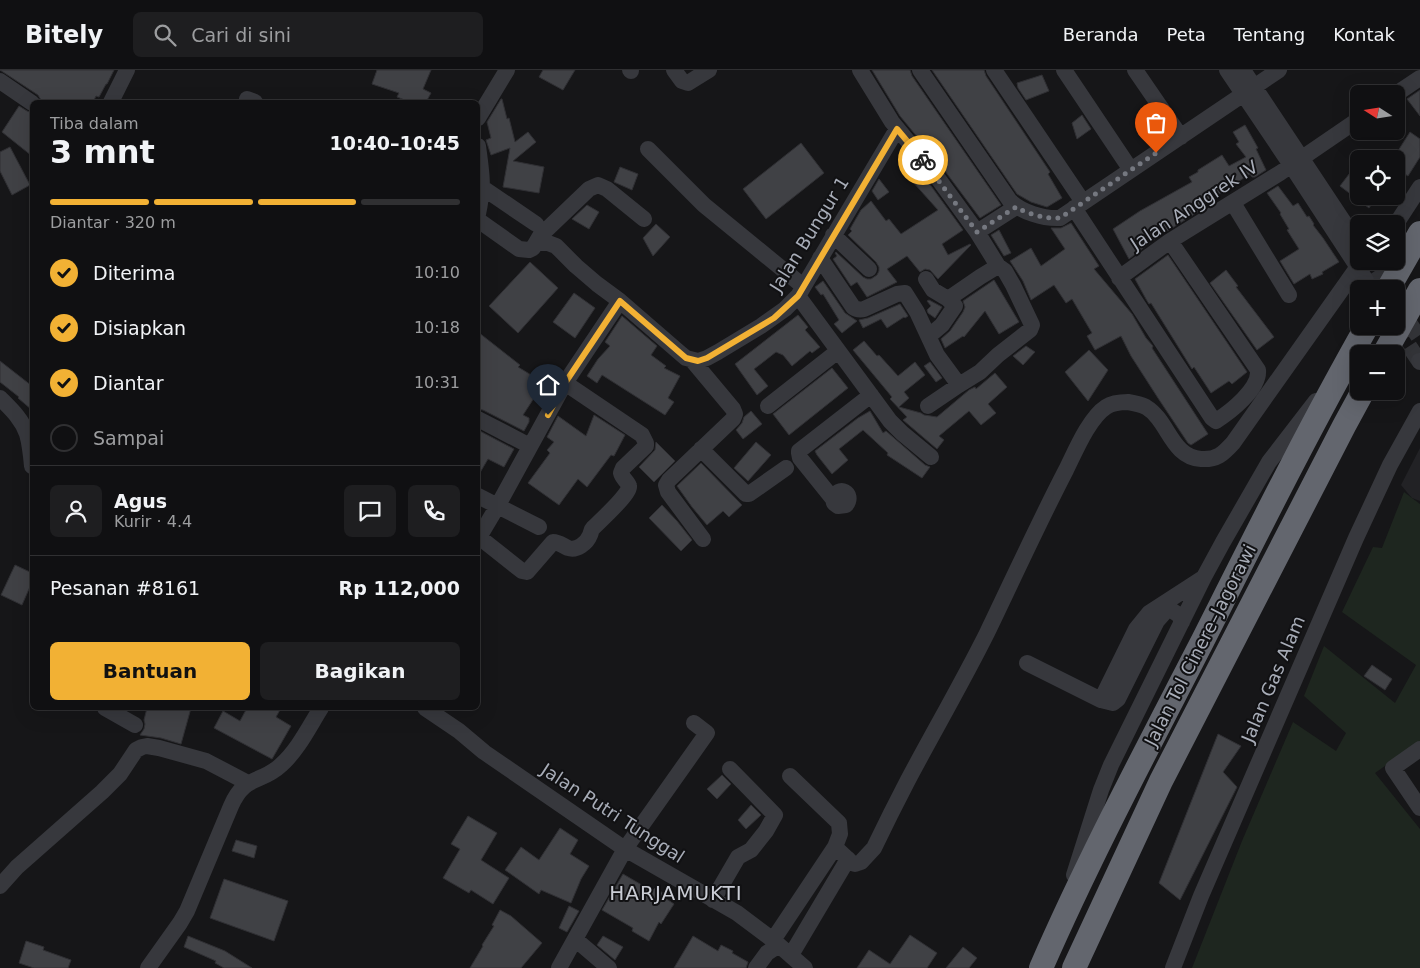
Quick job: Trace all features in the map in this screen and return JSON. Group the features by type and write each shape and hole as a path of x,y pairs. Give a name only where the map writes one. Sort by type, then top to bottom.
{"highway":[{"path":"1370,272 1420,233"},
{"path":"1389,345 1420,290"},
{"name":"Jalan Tol Cinere–Jagorawi","path":"1040,968 1134,773 1318,415 1362,335"},
{"name":"Jalan Tol Cinere–Jagorawi","path":"1074,968 1161,781 1358,400"}],"street":[{"path":"112,100 126,70"},
{"path":"674,70 682,81 688,83 709,70"},
{"path":"860,70 897,129 934,173 977,232 998,266 1005,271 1031,322 1031,328 980,372 958,384 928,406"},
{"path":"920,70 1005,195 1016,207 1053,218 1060,218 1279,70"},
{"path":"994,70 1078,205 1119,278 1212,418 1216,421 1227,414 1249,392 1257,379 1258,370 1170,241"},
{"path":"1064,70 1131,170"},
{"path":"1135,70 1181,137"},
{"path":"835,846 855,864 861,862 874,848 908,780 966,674 1092,420 1100,411 1114,403 1139,404 1150,410 1158,418 1185,455 1192,458 1212,459 1222,455 1370,272 1250,91 1227,70"},
{"path":"1243,70 1250,91"},
{"path":"480,114 501,73"},
{"path":"1405,88 1420,78"},
{"path":"0,81 30,102"},
{"name":"Jalan Anggrek IV","path":"1119,278 1170,241 1233,203 1350,126"},
{"name":"Jalan Bungur 1","path":"692,360 702,360 718,352 774,318 801,291 897,129"},
{"path":"648,149 704,205 801,291 838,351 890,421 931,457"},
{"path":"480,157 482,168 480,200 536,224"},
{"path":"1297,162 1350,233"},
{"path":"480,221 519,249 528,250 533,248 540,236 589,188 598,185 607,189 644,219"},
{"path":"1402,215 1420,187"},
{"path":"1233,203 1290,295"},
{"path":"977,232 1016,207"},
{"path":"833,235 869,269"},
{"path":"536,243 556,246 588,277 620,301 680,353 692,360 733,408 735,414 733,419 669,480 666,488 702,539"},
{"path":"820,258 856,309 864,309 897,294 905,293 917,312 937,355 958,384"},
{"path":"948,299 998,266"},
{"path":"926,279 933,290 948,299 955,306 942,325 928,336"},
{"path":"480,535 565,383 620,301"},
{"path":"768,406 838,351"},
{"path":"1055,935 1101,790 1173,611 1204,577 1269,462 1345,364"},
{"path":"480,540 522,571 527,572 554,542 574,550 580,547 590,536 590,530 617,505 629,490 629,486 621,473 623,468 646,446 642,434 565,383"},
{"path":"833,499 798,453 871,396"},
{"path":"0,398 17,415 28,434 30,450"},
{"name":"Jalan Gas Alam","path":"1173,968 1201,896 1359,530 1390,465 1420,412"},
{"path":"480,420 529,449"},
{"path":"480,426 529,449"},
{"path":"700,449 746,494 749,494 786,468"},
{"path":"480,497 539,527"},
{"path":"1027,663 1101,700 1136,629 1149,613 1173,611 1204,577"},
{"path":"109,710 135,725"},
{"path":"153,967 187,911 235,796 248,783 272,772 286,760 320,710"},
{"name":"Jalan Putri Tunggal","path":"428,710 459,731 484,752 625,849 737,913 805,968"},
{"path":"558,968 625,849 707,733 694,723"},
{"path":"0,886 17,867 102,792 120,774 136,750 142,747 147,746 167,750 206,761 248,783"},
{"path":"1420,749 1393,768 1420,808"},
{"path":"713,900 738,857 751,850 766,831 775,815 730,769"},
{"path":"781,947 840,834 839,823 790,776"},
{"path":"756,968 767,953 781,947 848,859"},
{"path":"575,939 609,968"}],"shaded area":[{"path":"1420,448 1420,501 1412,498 1401,485"},
{"path":"1404,492 1420,504 1420,741 1375,773 1420,829 1420,968 1192,968 1242,841 1293,722 1336,751 1346,733 1304,696 1324,646 1395,703 1416,665 1342,612 1373,547 1382,548"}],"building":[{"path":"0,70 114,70 99,97 96,96 94,100 41,100 38,95"},
{"path":"377,70 431,70 423,89 431,93 427,100 405,100 397,97 399,93 372,84"},
{"path":"543,70 575,70 563,90 539,77"},
{"path":"872,70 910,70 912,76 1001,205 980,218 942,167 900,116"},
{"path":"932,70 984,70 986,76 1050,172 1048,174 1062,198 1047,207 1031,202 1017,194"},
{"path":"1042,75 1049,91 1026,100 1017,83"},
{"path":"1420,90 1420,116 1407,99"},
{"path":"501,99 507,119 509,118 515,142 528,132 536,142 513,161 544,167 539,193 503,187 510,148 491,155 486,140 491,138 487,122"},
{"path":"19,106 30,112 30,154 2,132"},
{"path":"1082,115 1091,129 1077,139 1072,123"},
{"path":"1245,125 1258,148 1256,149 1266,170 1255,177 1252,177 1250,174 1202,205 1204,208 1156,238 1129,259 1113,229 1140,211 1192,182 1189,177 1222,155 1229,166 1246,157 1236,144 1239,142 1233,132"},
{"path":"1410,132 1420,139 1420,157 1408,176 1405,174 1405,150 1399,150"},
{"path":"801,143 824,173 766,219 743,189"},
{"path":"10,147 30,185 12,195 0,171 0,152"},
{"path":"905,153 963,230 942,244 948,255 971,245 938,279 930,270 925,269 920,272 907,256 887,269 897,282 867,297 857,282 851,286 833,259 837,256 836,252 863,277 871,279 877,275 879,267 876,262 848,235 852,231 850,229 861,210 871,201 886,221 889,219 901,234 938,210 912,181 915,178 898,159"},
{"path":"620,167 638,174 632,190 614,182"},
{"path":"1350,173 1350,194 1340,186"},
{"path":"879,179 889,192 878,200 872,191"},
{"path":"1278,186 1293,206 1298,203 1307,217 1309,216 1313,225 1339,262 1322,272 1323,274 1312,279 1310,274 1294,284 1280,261 1299,249 1287,230 1289,229 1281,213 1267,193"},
{"path":"587,205 599,212 589,229 572,219"},
{"path":"1071,223 1099,266 1094,269 1132,314 1208,434 1191,445 1131,356 1121,336 1095,350 1087,336 1092,333 1072,299 1066,303 1054,285 1031,300 1023,281 1010,261 1031,248 1041,266 1065,249 1051,228 1061,228"},
{"path":"656,224 670,237 653,256 643,238"},
{"path":"999,230 1011,253 1004,256 991,235"},
{"path":"1168,255 1247,372 1232,384 1229,381 1211,393 1194,367 1192,369 1151,303 1149,304 1135,279"},
{"path":"530,262 558,288 518,333 489,306"},
{"path":"1226,270 1238,286 1236,287 1274,337 1257,350 1210,283"},
{"path":"994,280 1019,322 999,334 985,311 964,337 945,348 941,339 950,331 963,312 965,307 963,301"},
{"path":"823,281 845,313 857,321 842,333 834,324 839,320 823,294 821,295 815,287"},
{"path":"574,293 595,308 575,338 553,322"},
{"path":"929,300 942,307 935,318 927,310 931,306 927,301"},
{"path":"900,304 908,316 905,318 887,328 881,319 863,328 859,320"},
{"path":"798,315 808,327 805,330 820,347 812,353 810,351 792,366 783,355 776,352 754,369 768,386 757,395 735,364"},
{"path":"622,316 657,346 651,355 666,366 664,368 680,376 668,398 674,402 665,415 602,375 597,383 587,376 598,359 610,346 605,342"},
{"path":"480,334 520,365 518,367 546,384 537,400 534,398 523,415 529,418 524,431 480,409"},
{"path":"864,341 898,376 915,362 925,375 904,392 909,398 899,407 937,417 969,390 975,387 976,389 995,373 1007,387 988,404 996,413 981,425 969,411 939,436 944,440 937,449 903,420 907,417 890,399 892,397 853,350"},
{"path":"1026,346 1035,352 1023,365 1013,356"},
{"path":"1089,350 1108,370 1088,401 1065,372"},
{"path":"0,361 30,384 30,408 19,397 0,382"},
{"path":"930,362 942,378 936,382 924,366"},
{"path":"832,368 848,388 789,435 773,414"},
{"path":"751,411 762,424 743,439 736,430 744,417"},
{"path":"870,411 883,433 886,431 925,465 930,467 922,478 887,455 888,453 863,430 839,449 848,460 832,474 817,455 815,451"},
{"path":"594,415 625,435 614,456 611,455 587,487 578,479 559,505 528,483 550,453 547,450 554,442 547,437 558,416 586,436"},
{"path":"480,431 514,449 504,467 488,459 480,473"},
{"path":"656,442 675,461 654,482 639,467 655,450"},
{"path":"756,442 771,455 748,481 734,468"},
{"path":"701,463 742,505 729,517 723,511 707,525 677,486"},
{"path":"662,505 692,540 681,551 649,518"},
{"path":"15,565 30,572 30,587 22,605 1,595"},
{"path":"1372,665 1392,679 1385,690 1364,676"},
{"path":"146,710 190,710 181,744 161,738 140,735 144,729"},
{"path":"246,710 280,710 276,717 291,726 272,759 214,728 223,711 240,721"},
{"path":"1218,734 1241,746 1223,772 1237,787 1180,900 1159,883"},
{"path":"722,775 731,784 717,799 707,789"},
{"path":"751,805 761,815 746,829 738,820"},
{"path":"468,816 497,833 481,860 509,878 493,904 471,890 469,893 443,878 460,849 451,844"},
{"path":"560,828 578,840 570,854 589,866 581,879 571,903 541,890 539,894 505,870 521,847 539,860"},
{"path":"236,840 257,846 254,858 232,851"},
{"path":"623,874 652,891 655,888 666,895 665,898 674,904 661,924 659,922 649,941 632,931 633,928 602,910"},
{"path":"224,879 288,901 274,941 210,918"},
{"path":"569,906 579,911 567,932 559,928"},
{"path":"500,910 511,916 542,943 521,968 470,968 494,926 492,925"},
{"path":"910,935 937,953 927,968 857,968 869,950 890,964"},
{"path":"188,936 225,951 252,968 224,968 215,963 216,961 184,947"},
{"path":"603,936 623,947 615,960 597,945"},
{"path":"693,936 718,951 721,945 733,951 732,953 748,962 746,968 674,968"},
{"path":"26,941 44,947 43,950 71,960 68,968 34,968 19,963"},
{"path":"963,947 977,958 969,968 946,968"}],"tunnel":[{"path":"1375,271 1381,280"},
{"path":"1405,316 1420,339"},
{"path":"1402,335 1419,361"}],"way so far":[{"path":"923,160 977,232 1016,207 1046,217 1060,218 1156,153"}],"district":[{"name":"HARJAMUKTI","path":"676,893"}],"route":[{"path":"548,415 565,383 620,301 686,358 698,361 707,358 774,318 798,296 897,129 923,160"}]}
